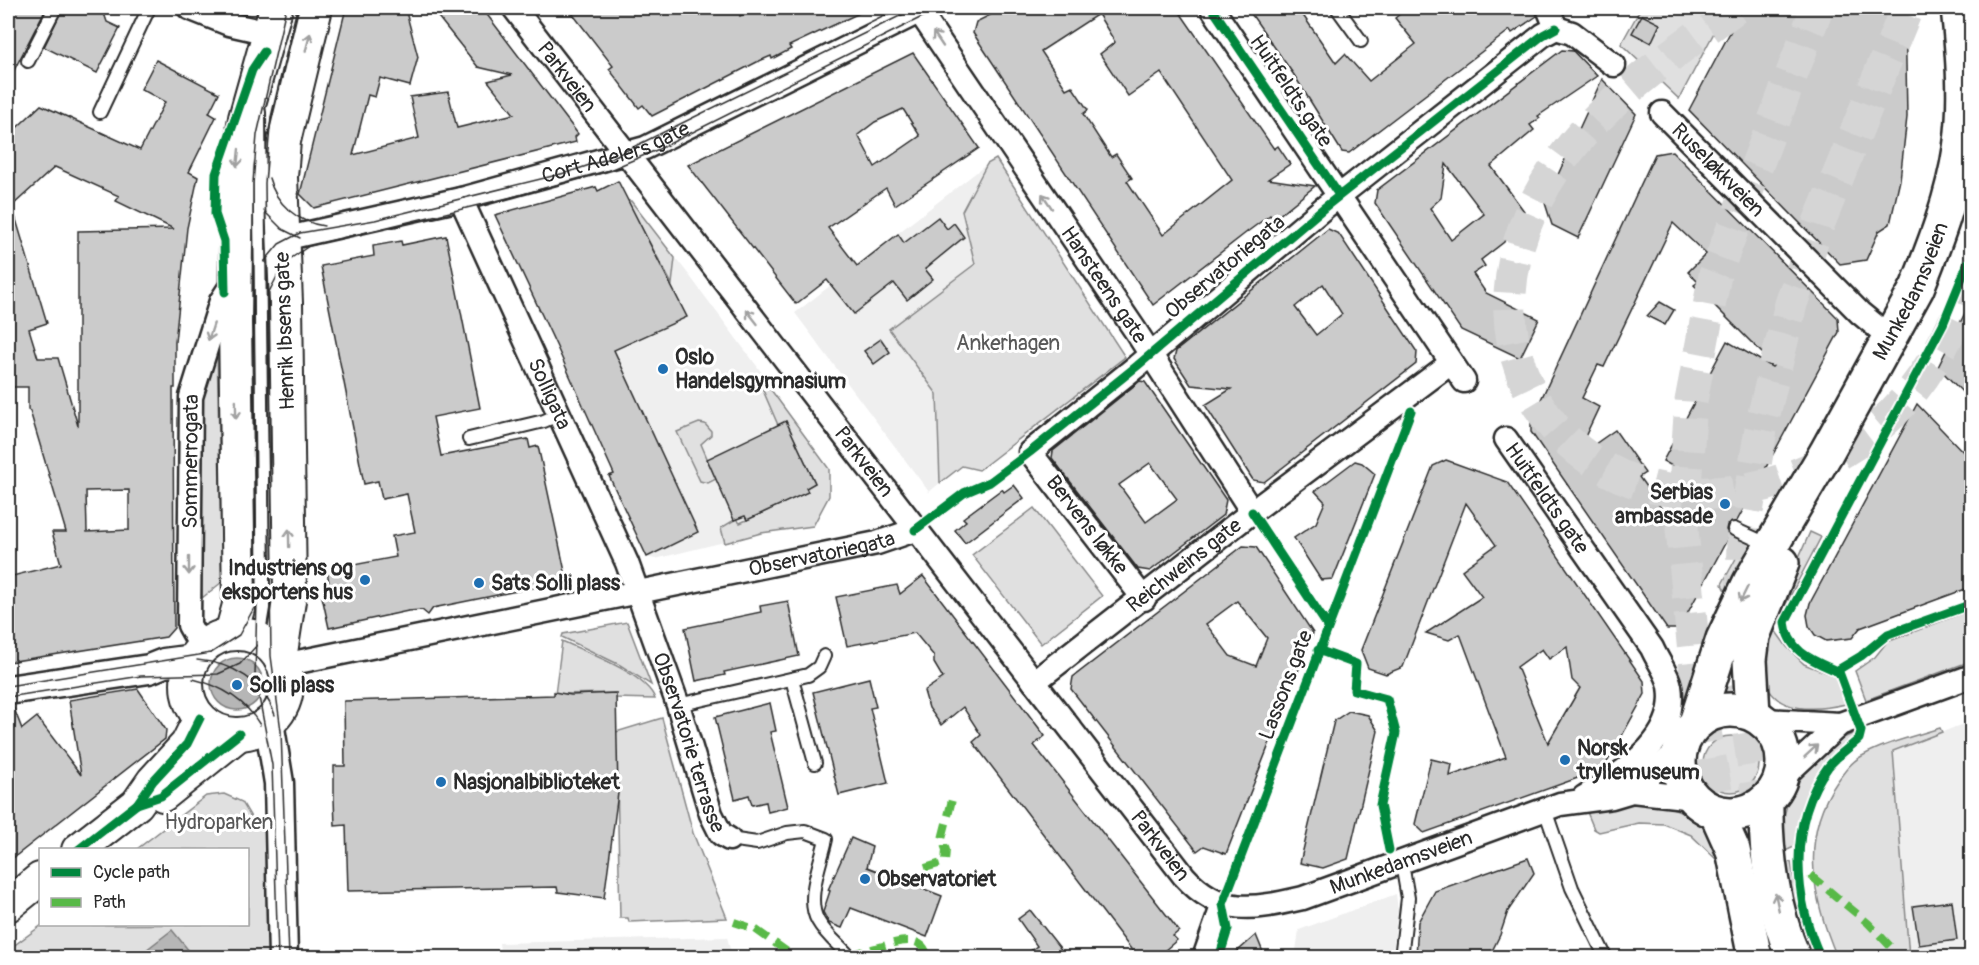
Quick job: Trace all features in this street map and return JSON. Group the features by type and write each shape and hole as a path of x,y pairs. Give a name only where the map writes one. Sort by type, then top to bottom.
{"highway":[{"name":"Munkedamsveien","path":"1688,735 1723,639 1769,545 1826,453 1888,336 1917,288 1928,259 1968,148 1958,8"},
{"name":"Munkedamsveien","path":"1759,717 1750,660 1753,636 1826,453"},
{"path":"1755,957 1733,850 1705,805 1682,780 1679,759 1688,735 1717,711 1736,710 1759,717 1779,740 1783,753 1774,790 1767,837 1776,895 1787,943 1794,957"},
{"path":"1705,805 1733,814 1751,811 1774,790"}],"main road":[{"name":"Henrik Ibsens gate","path":"263,649 290,594 286,303 271,241 280,209 283,153 316,8"},
{"path":"263,649 218,637 194,662 190,700 200,718 218,730 239,734 255,731 278,713 285,696 286,677 263,649 239,605 235,279 237,164 239,145 273,20"},
{"path":"79,848 136,804 153,781 187,744 200,718"},
{"path":"136,804 161,796 239,734"},
{"path":"8,905 39,880"}],"street":[{"path":"189,8 229,24 273,20"},
{"name":"Parkveien","path":"514,8 1184,876 1197,890 1222,904"},
{"name":"Huitfeldts gate","path":"1212,8 1458,372"},
{"name":"Cort Adelers gate","path":"271,241 461,199 652,146 921,9"},
{"name":"Hansteens gate","path":"921,9 1252,512"},
{"path":"1552,18 1614,66"},
{"name":"Observatoriegata","path":"1030,452 1339,195 1543,35 1552,18"},
{"name":"Ruseløkkveien","path":"1662,113 1860,313 1888,336"},
{"name":"Solligata","path":"461,199 638,591"},
{"name":"Sommerrogata","path":"194,662 189,625 191,397 221,301 235,279"},
{"name":"Reichweins gate","path":"1034,682 1144,599 1252,512 1458,372"},
{"name":"Huitfeldts gate","path":"1506,439 1652,648 1670,685 1670,707 1651,747 1624,773 1581,800"},
{"name":"Bervens løkke","path":"1030,452 1144,599"},
{"name":"Observatoriegata","path":"263,649 638,591 883,541 915,530"},
{"name":"Observatorie terrasse","path":"638,591 678,705 711,814 721,834 729,839"},
{"path":"8,690 149,669 164,663 194,662"},
{"path":"1774,790 1840,724 1971,676"},
{"path":"1759,717 1840,724"},
{"path":"269,722 279,783 284,957"},
{"name":"Munkedamsveien","path":"1632,791 1688,735"},
{"name":"Munkedamsveien","path":"1222,904 1254,907 1303,898 1402,864 1545,810 1581,800 1612,797 1632,791 1705,805"},
{"path":"1204,957 1222,904"}],"lane":[{"path":"28,61 55,8"},
{"path":"100,112 149,8"},
{"path":"1337,8 1361,41"},
{"path":"259,177 268,147 299,76"},
{"path":"256,81 259,177 271,241"},
{"path":"470,439 544,421 558,415"},
{"path":"1734,529 1769,545"},
{"path":"678,705 808,675 819,666 824,656"},
{"path":"792,679 815,763"},
{"path":"1545,810 1572,888 1606,957"},
{"name":"Observatorie terrasse","path":"729,839 757,843 787,833 805,831 826,839 814,892 814,913 818,923 849,956"},
{"path":"1401,957 1408,898 1402,864"}],"shaded area":[{"path":"987,164 962,211 975,264 889,329 937,394 940,483 929,492 795,313"},
{"name":"Oslo Handelsgymnasium","path":"618,181 627,201 631,201 689,275 765,377 763,379 829,469 829,496 813,526 761,533 655,559 647,557 609,476 614,474 556,345 572,216 566,194 596,187 598,191"},
{"path":"232,658 242,658 256,665 263,684 256,703 242,710 232,710 222,706 215,699 211,689 211,679 215,669 222,662"},
{"path":"1971,721 1971,957 1909,957 1893,751"},
{"path":"1396,894 1398,910 1392,957 1295,957 1299,930"},
{"path":"172,930 194,957 137,957"},
{"path":"727,937 732,957 501,957 499,943"}],"green space":[{"path":"1641,8 1727,8 1679,99 1621,44"},
{"name":"Ankerhagen","path":"996,159 1125,357 979,470 962,466 940,483 937,394 889,329 975,264 962,211 987,164"},
{"path":"627,201 631,201 675,258 672,284"},
{"path":"217,348 222,582 202,598 196,404"},
{"path":"763,379 829,469 829,496 813,526 761,533 725,543 721,528 736,519 740,523 808,492 806,488 815,483 786,421 778,425 759,381"},
{"path":"699,423 705,424 711,431 711,435 701,444 716,479 708,483 700,481 677,432"},
{"path":"1034,508 1102,596 1041,644 972,555"},
{"path":"1810,532 1821,537 1786,604 1781,612 1775,612"},
{"path":"1745,542 1755,551 1733,593 1724,589 1722,584"},
{"path":"1971,610 1971,661 1866,700 1855,671 1875,657 1887,642"},
{"path":"627,622 651,685 620,665 562,637 563,634"},
{"path":"1772,626 1787,647 1804,664 1835,676 1846,704 1801,708 1777,699 1769,689 1764,676 1764,658"},
{"path":"562,641 628,673 650,690 655,699 615,698 615,693 555,694"},
{"path":"662,718 693,833 727,918 629,922 628,918 620,918 616,732"},
{"path":"1940,728 1942,732 1893,751 1909,957 1837,957 1822,914 1816,891 1814,869 1814,846 1825,803 1842,775 1858,758 1890,744"},
{"path":"1856,733 1830,758 1815,778 1804,800 1794,847 1781,853 1785,813 1788,801 1799,780 1831,747 1845,737"},
{"path":"1725,736 1737,736 1747,740 1755,748 1759,764 1755,780 1747,788 1737,792 1725,792 1715,788 1707,780 1703,770 1703,758 1707,748 1715,740"},
{"name":"Hydroparken","path":"224,794 242,802 252,819 267,824 269,957 8,958 8,950 41,926 249,926 249,848 138,848 206,796"},
{"path":"1646,801 1685,813 1702,824 1715,839 1719,862 1691,835 1664,824 1639,823 1599,832 1594,829 1587,812"},
{"path":"1791,862 1798,907 1815,957 1805,957 1782,863"}],"building":[{"path":"8,8 46,8 8,82"},
{"path":"63,8 79,8 89,12 97,10 104,13 107,22 120,28 97,73 44,47"},
{"path":"346,8 405,8 418,57 410,86 380,78 375,97 368,95 353,155 419,138 410,97 448,92 457,128 514,114 488,81 512,75 478,67 431,8 482,8 578,134 575,137 576,142 314,208 300,194"},
{"path":"568,8 738,8 740,16 757,8 870,8 789,46 791,49 772,59 771,56 757,62 652,116 643,105 639,108 609,69 613,66"},
{"path":"1004,8 1177,8 1274,149 1278,146 1290,164 1268,179 1315,186 1273,220 1270,215 1153,305 973,33 976,22","holes":["1098,14 1115,42 1100,54 1128,96 1161,73 1232,180 1163,235 1127,181 1132,178 1116,154 1111,157 1083,114 1088,110 1072,86 1066,89 1041,51"]},
{"path":"1247,8 1298,8 1336,63 1345,54 1369,81 1416,44 1395,18 1407,8 1535,8 1537,16 1512,33 1510,30 1349,153 1342,152 1294,75"},
{"path":"1743,8 1905,8 1907,117 1900,180 1890,224 1879,231 1866,260 1840,264 1689,110"},
{"path":"1642,15 1660,24 1651,43 1632,33"},
{"path":"1562,50 1573,51 1597,76 1538,116 1540,118 1530,125 1534,130 1491,166 1524,211 1510,227 1504,242 1481,260 1485,266 1473,274 1486,293 1539,319 1520,358 1461,330 1375,203 1377,190","holes":["1446,164 1484,214 1451,240 1430,208 1441,198"]},
{"path":"913,53 979,148 895,205 886,188 828,228 857,266 898,234 904,243 938,217 947,229 954,223 964,237 925,269 933,279 907,300 894,283 854,314 827,280 796,304 688,165","holes":["903,109 920,136 875,167 858,135 875,122"]},
{"path":"156,60 219,93 209,113 216,117 189,172 198,177 187,228 175,342 175,388 173,388 174,628 166,637 8,662 8,577 61,564 52,532 66,532 28,410 28,387 8,387 8,136 41,105 140,150 165,102 141,89","holes":["55,167 119,196 116,201 174,229 78,231 78,426 58,358 38,358 29,329 47,323 12,206","129,490 129,530 87,532 86,491"]},
{"path":"1602,79 1636,114 1578,238 1552,225 1545,203"},
{"path":"1672,151 1838,318 1839,332 1737,521 1727,525 1726,530 1729,536 1679,629 1667,629 1531,432 1531,421 1655,154","holes":["1673,223 1706,254 1688,272 1698,282 1694,285 1774,365 1772,367 1727,341 1663,461 1688,475 1666,515 1639,477 1645,473 1615,430 1575,458 1599,407 1582,398 1598,365 1604,367"]},
{"path":"618,181 687,317 614,350 698,532 647,557 609,476 614,474 495,215 596,187 598,191"},
{"path":"1328,229 1339,234 1417,352 1416,364 1264,482 1253,480 1205,405 1231,389 1191,385 1174,359 1176,351","holes":["1323,284 1342,314 1316,335 1295,307"]},
{"path":"446,236 480,408 433,417 441,456 528,439 530,448 538,446 567,581 433,608 428,615 422,610 408,611 329,628 321,592 330,590 327,570 396,557 392,536 415,532 407,494 382,499 378,481 364,484 321,266 374,256 373,246 401,241 402,245"},
{"path":"1971,301 1971,401 1938,367"},
{"path":"1660,302 1674,310 1665,325 1647,316"},
{"path":"881,339 890,352 874,364 864,351"},
{"path":"1140,381 1145,382 1226,500 1223,515 1150,571 1138,569 1052,458 1053,451","holes":["1150,463 1177,499 1146,522 1119,485"]},
{"path":"1917,404 1971,460 1971,587 1860,628 1852,638 1826,641 1815,635 1809,626 1807,615 1810,603"},
{"path":"786,421 815,483 806,488 808,492 747,520 745,516 734,520 707,459"},
{"path":"1446,460 1507,482 1644,681 1645,694 1604,768 1424,833 1415,824 1431,759 1452,764 1450,776 1506,757 1460,634 1449,640 1426,633 1482,597 1462,570 1496,545 1466,503 1403,667 1386,674 1368,668 1361,650 1433,466","holes":["1567,647 1572,680 1580,688 1548,743 1517,667 1542,649 1549,659"]},
{"path":"1355,461 1362,463 1375,474 1333,579 1321,580 1294,538 1316,523 1325,502 1315,491"},
{"path":"1014,485 1024,498 965,543 955,530 966,521 963,518 1002,489 1004,492"},
{"path":"1243,546 1256,547 1313,633 1226,854 1204,846 1197,851 1071,689 1073,677","holes":["1237,601 1267,638 1256,666 1230,656 1206,624"]},
{"path":"923,576 1045,736 1034,745 1179,931 1173,936 1177,940 1164,951 1169,957 1137,957 973,742 981,735 963,707 941,725 929,708 924,691 943,678 934,663 934,656 915,633 847,646 836,597 897,585 900,594"},
{"path":"788,601 799,656 724,672 725,675 696,681 685,628 761,612 760,606"},
{"path":"869,678 876,707 870,708 888,783 839,795 813,692"},
{"path":"138,689 166,730 165,739 8,862 8,706 13,706 22,729 37,717 81,775 69,700"},
{"name":"Nasjonalbiblioteket","path":"554,692 571,695 616,693 618,793 604,898 558,892 557,887 348,891 346,825 335,826 334,798 334,766 345,766 344,701 554,695"},
{"path":"770,703 776,731 770,732 788,807 768,812 766,802 752,805 749,795 735,799 715,717"},
{"path":"1349,711 1368,715 1378,731 1348,859 1323,868 1300,863 1334,721"},
{"name":"Observatoriet","path":"851,838 872,847 867,867 942,896 927,937 851,908 842,928 829,923 823,912 830,891 828,890"},
{"path":"1528,858 1534,873 1508,911 1489,957 1416,957 1418,922 1435,891"},
{"path":"1952,901 1957,940 1919,945 1913,906"},
{"path":"1030,910 1067,957 1022,957 1037,946 1018,919"},
{"path":"1256,935 1265,957 1231,957"}],"tunnel":[{"path":"1735,8 1638,81 1594,122 1555,169 1519,243 1510,313 1524,377 1557,430 1607,469 1669,490 1741,490 1818,465 1864,438 1903,402 1933,361 1972,283"},
{"path":"1725,839 1698,694 1682,530 1691,401 1715,275 1817,8"},
{"path":"1742,608 1743,535 1763,418 1791,304 1818,225 1907,8"},
{"path":"1741,684 1764,831"}],"tram line":[{"path":"278,958 272,765 255,676 257,600 253,184 257,135 286,8"},
{"path":"289,958 281,731 271,656 265,183 271,117 297,8"},
{"path":"264,262 279,244 300,233 375,220 569,172 613,157 916,8"},
{"path":"269,292 284,263 309,246 605,172 659,149 940,8"},
{"path":"269,178 282,204 297,216 324,226"},
{"path":"264,211 282,229 300,238"},
{"path":"8,686 211,653 239,635 254,608"},
{"path":"8,697 141,676 218,674 240,664 257,645"},
{"path":"197,660 223,665 255,683 270,703 275,715"},
{"path":"193,679 232,695 247,708 260,725"}],"marked path":[{"path":"925,868 945,862 946,850 942,839 953,796"},
{"path":"1810,875 1868,923 1891,947"},
{"path":"734,922 755,929 796,958"},
{"path":"850,958 865,951 907,941 920,944 928,958"}],"cycle path":[{"path":"1212,8 1339,195"},
{"path":"915,530 964,493 990,482 1030,452 1137,366 1325,207 1543,35 1556,28"},
{"path":"225,292 224,241 215,214 216,174 252,70 264,52"},
{"path":"1821,958 1812,935 1800,886 1801,836 1806,811 1815,788 1828,767 1859,739 1861,731 1839,672 1812,660 1797,649 1787,633 1785,622 1943,324 1972,253"},
{"name":"Lassons gate","path":"1219,958 1228,929 1223,904 1411,411"},
{"path":"1252,512 1327,625"},
{"path":"1836,671 1861,656 1888,634 1972,604"},
{"name":"Lassons gate","path":"1318,650 1356,664 1354,690 1387,699 1396,733 1380,805 1389,850"},
{"path":"81,848 137,804 153,781 187,744 200,718"},
{"path":"137,804 161,796 239,734"}],"place":[{"name":"Oslo Handelsgymnasium","path":"663,369"},
{"name":"Serbias ambassade","path":"1725,504"},
{"name":"Industriens og eksportens hus","path":"365,580"},
{"name":"Sats Solli plass","path":"479,583"},
{"name":"Solli plass","path":"237,685"},
{"name":"Norsk tryllemuseum","path":"1565,760"},
{"name":"Nasjonalbiblioteket","path":"441,782"},
{"name":"Observatoriet","path":"865,879"}]}
